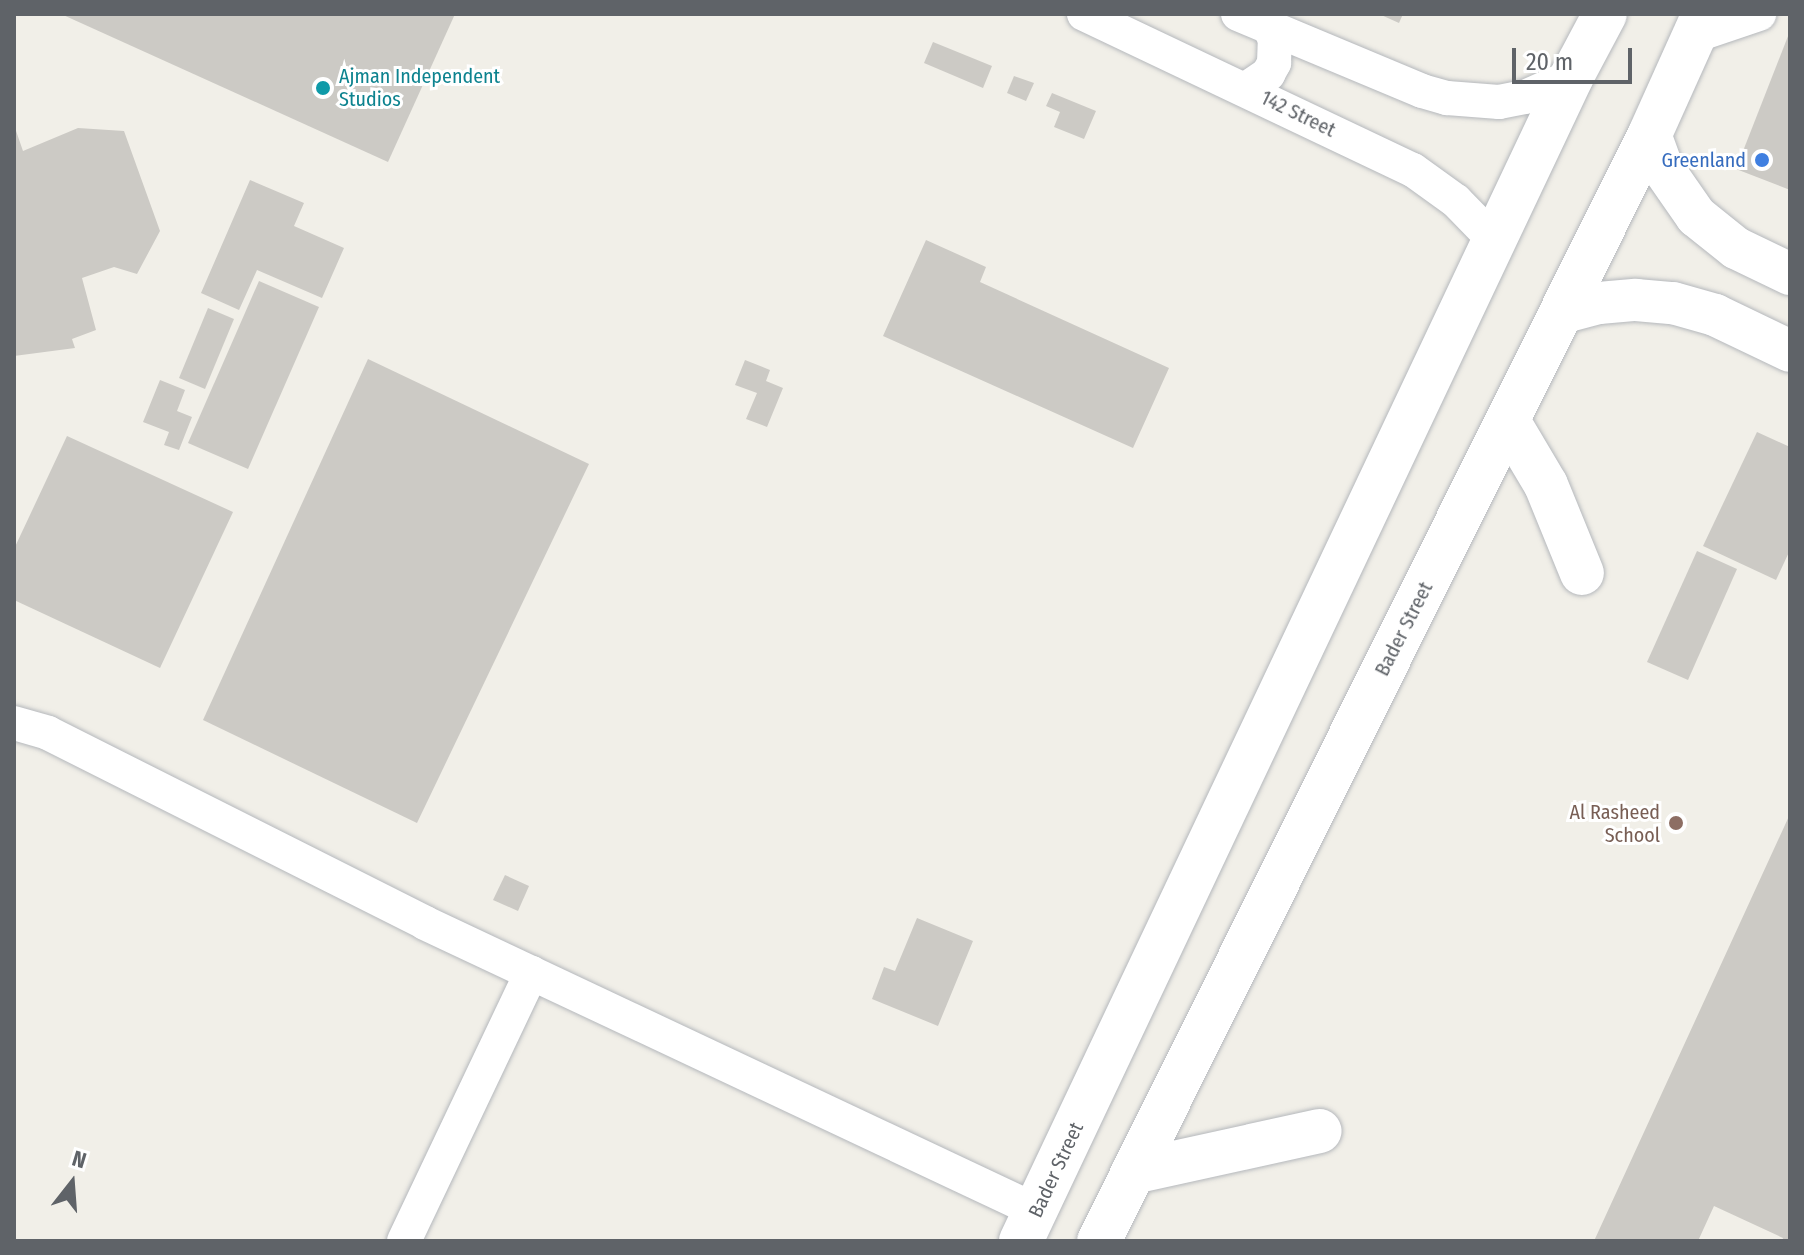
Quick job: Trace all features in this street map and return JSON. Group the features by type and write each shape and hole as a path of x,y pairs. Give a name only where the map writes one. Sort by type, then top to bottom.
{"main road":[{"name":"Bader Street","path":"1029,1226 1572,76 1605,14"},
{"name":"Bader Street","path":"1099,1241 1650,134 1699,25"},
{"path":"1508,421 1546,485 1582,573"},
{"path":"1133,1172 1320,1131"}],"street":[{"name":"142 Street","path":"1084,14 1413,170 1456,201 1495,241"},
{"path":"1238,14 1447,98 1499,102 1525,97 1572,76"},
{"path":"1699,25 1759,14"},
{"path":"1246,89 1268,74 1274,63 1275,39 1270,29"},
{"path":"1650,134 1662,167 1696,216 1736,248 1790,274"},
{"path":"1561,313 1599,303 1636,300 1673,303 1715,315 1790,351"},
{"path":"14,723 48,733 531,973 1029,1226"},
{"path":"404,1241 531,973"}],"building":[{"name":"Ajman Independent Studios","path":"61,14 455,14 388,162"},
{"path":"1379,14 1403,14 1399,23"},
{"path":"1790,31 1790,190 1736,169"},
{"path":"933,42 992,66 983,88 924,63"},
{"path":"1014,76 1034,83 1026,101 1007,93"},
{"path":"1052,93 1096,111 1084,139 1054,127 1060,112 1046,106"},
{"path":"14,125 23,151 78,128 124,131 160,231 137,274 114,267 82,278 96,330 72,339 75,348 14,356"},
{"path":"250,180 304,203 294,226 344,248 322,298 257,270 239,310 201,293"},
{"path":"926,240 986,267 980,282 1169,368 1133,448 883,336"},
{"path":"259,281 319,307 248,469 188,443"},
{"path":"208,308 234,319 205,389 179,378"},
{"path":"368,359 589,464 417,823 203,720"},
{"path":"745,360 770,370 766,381 783,388 767,427 746,419 757,393 735,385"},
{"path":"160,380 185,390 177,411 192,417 179,450 164,445 169,432 143,422"},
{"path":"1757,432 1790,447 1790,550 1776,580 1703,546"},
{"path":"67,436 233,512 160,668 14,600 14,549"},
{"path":"1697,551 1737,569 1688,680 1647,662"},
{"path":"1790,814 1790,1241 1782,1241 1783,1238 1714,1206 1698,1241 1594,1241"},
{"path":"505,875 529,886 518,911 493,900"},
{"path":"917,918 973,941 938,1026 872,999 884,967 895,971"}],"place":[{"name":"Ajman Independent Studios","path":"323,88"},
{"name":"Greenland","path":"1762,160"},
{"name":"Al Rasheed School","path":"1676,823"}]}
